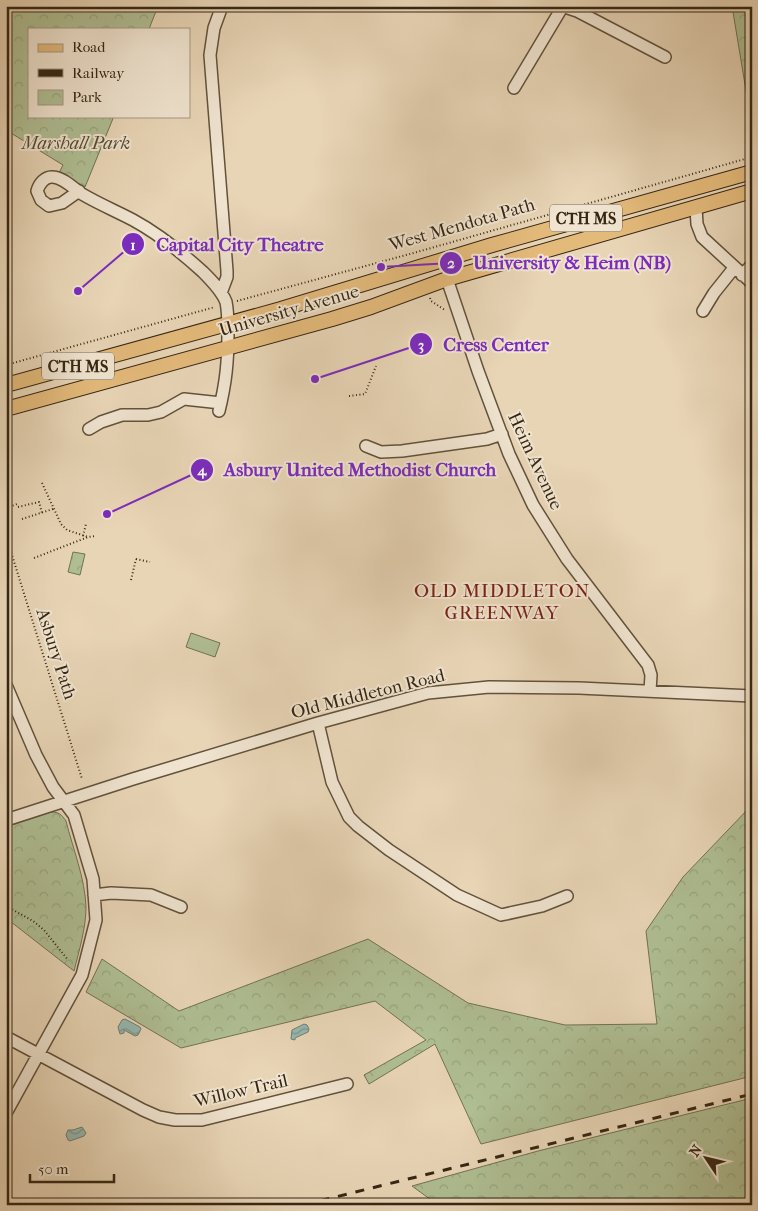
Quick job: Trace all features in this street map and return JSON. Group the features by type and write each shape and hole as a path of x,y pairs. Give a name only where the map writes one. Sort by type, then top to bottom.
{"main road":[{"name":"University Avenue","path":"6,385 299,303 535,232 752,172"},
{"path":"696,208 702,196 752,177"},
{"name":"University Avenue","path":"6,409 371,307 447,279 752,191"},
{"path":"447,279 452,266 514,244 535,232"}],"street":[{"path":"221,293 227,277 227,270 210,55 214,28 222,6"},
{"path":"514,88 563,6 577,11 665,57"},
{"path":"79,191 135,221 162,238 188,258 210,279 221,293 226,304 228,322 227,375 220,407 184,399 161,412 148,415 122,415 100,422 89,429"},
{"path":"696,208 697,224 702,237 752,283"},
{"path":"703,312 714,293 738,271 752,265"},
{"name":"Heim Avenue","path":"447,279 478,371 509,454 533,505 567,559 648,665 651,675 650,691"},
{"path":"366,446 381,452 402,451 487,439 502,434"},
{"path":"6,685 36,755 54,787 74,815 93,879 96,920 82,975 6,1113"},
{"name":"Old Middleton Road","path":"6,820 318,723 428,694 489,687 650,691 752,696"},
{"path":"318,723 332,782 349,816 358,826 389,850 457,895 501,915 542,906 567,896"},
{"path":"94,895 111,893 150,895 181,907"},
{"name":"Willow Trail","path":"6,1037 143,1110 159,1117 175,1120 202,1120 347,1084"}],"path":[{"name":"West Mendota Path","path":"6,365 752,156"},
{"path":"349,396 365,394 376,366"},
{"path":"42,483 61,524 67,530 88,537"},
{"path":"6,508 39,502 42,513"},
{"path":"22,518 54,509"},
{"path":"83,536 86,524"},
{"name":"Asbury Path","path":"6,536 82,780"},
{"path":"34,558 88,537 96,536"},
{"path":"131,580 136,559 150,562"},
{"path":"6,906 33,921 44,930 68,960"}],"green space":[{"name":"Marshall Park","path":"6,6 158,6 149,28 28,28 28,118 113,118 85,187 59,173 63,165 6,130"},
{"path":"732,6 752,6 752,127"},
{"path":"73,552 85,554 80,575 68,572"},
{"path":"191,633 220,643 215,657 186,647"},
{"path":"752,807 752,1076 481,1144 435,1044 369,1084 364,1075 426,1040 375,1001 181,1048 86,992 102,959 179,1011 368,939 468,1003 565,1025 657,1024 646,931 683,877"},
{"path":"51,812 60,814 66,821 81,874 85,896 85,923 74,971 6,918 6,827"},
{"path":"752,1098 752,1205 438,1205 412,1186 538,1151"}],"water":[{"path":"125,1019 140,1027 138,1035 135,1036 124,1030 124,1033 120,1034 118,1027 122,1020"},
{"path":"304,1024 309,1029 308,1032 295,1038 295,1040 291,1039 292,1030"},
{"path":"82,1127 86,1133 84,1136 68,1140 66,1135 68,1130"}],"railway":[{"path":"303,1205 752,1094"}],"place":[{"name":"University & Heim (NB)","path":"381,267"},
{"name":"Capital City Theatre","path":"78,291"},
{"name":"Cress Center","path":"315,379"},
{"name":"Asbury United Methodist Church","path":"107,514"}],"district":[{"name":"OLD MIDDLETON GREENWAY","path":"502,602"}]}
